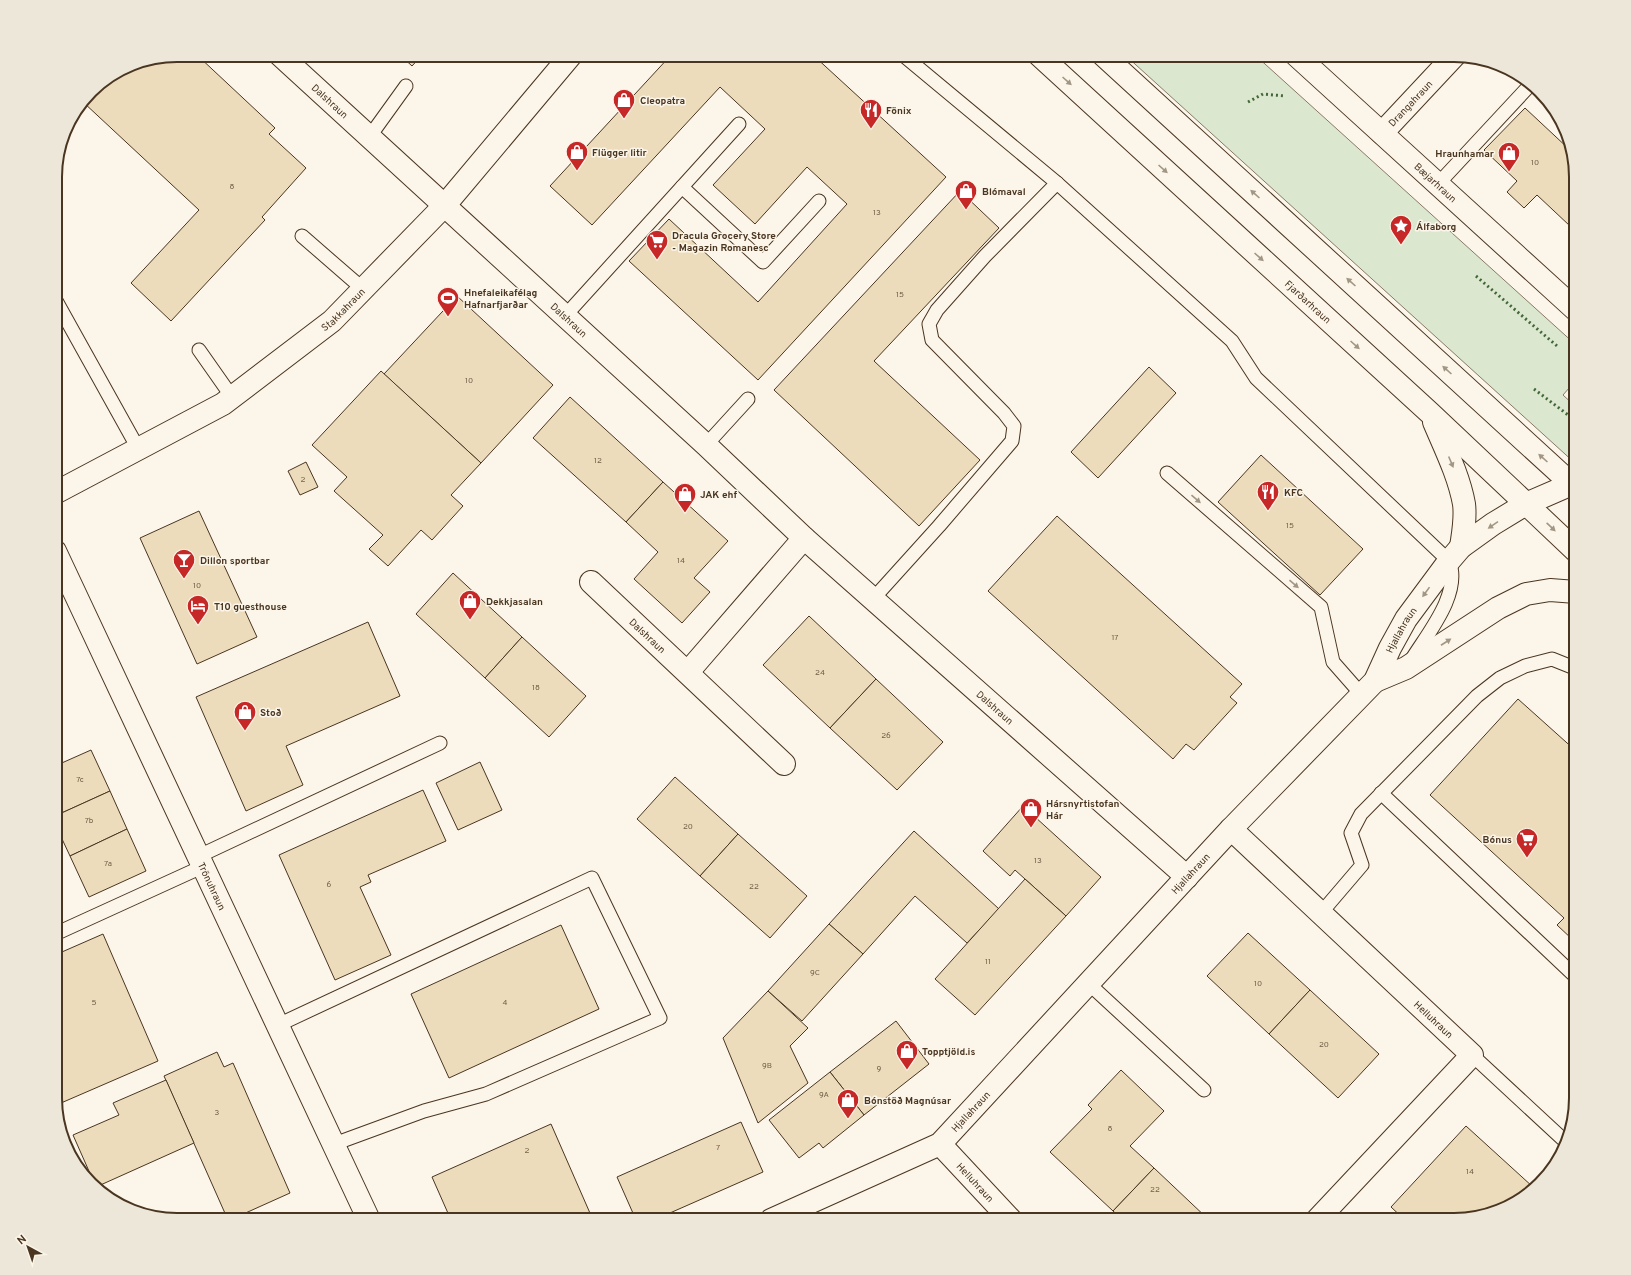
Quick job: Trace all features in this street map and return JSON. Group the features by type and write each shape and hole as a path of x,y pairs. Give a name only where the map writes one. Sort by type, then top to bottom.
{"street":[{"name":"Dalshraun","path":"288,62 706,445 804,538 1187,877"},
{"name":"Stakkahraun","path":"62,489 139,450 223,404 332,321 445,205 565,62"},
{"name":"Fjarðarhraun","path":"1047,62 1430,413 1569,544"},
{"path":"1111,62 1569,481"},
{"name":"Bæjarhraun","path":"1304,62 1569,304"},
{"name":"Drangahraun","path":"1382,133 1448,62"},
{"path":"1430,413 1455,472 1464,503 1465,522 1455,554"},
{"name":"Hjallahraun","path":"787,1213 940,1144 1231,829 1369,688 1406,619 1455,554 1493,524 1526,504 1569,488"},
{"path":"688,672 804,538"},
{"name":"Trönuhraun","path":"62,566 366,1213"},
{"name":"Dalshraun","path":"591,582 784,764"},
{"path":"1369,688 1406,668 1498,608 1526,594 1550,590 1569,591"},
{"name":"Helluhraun","path":"1231,829 1472,1055"},
{"path":"1324,1213 1472,1055"},
{"name":"Helluhraun","path":"940,1144 1004,1213"}],"lane":[{"path":"911,62 1057,183 1232,341 1256,378 1455,554 1452,584 1442,613 1406,668"},
{"path":"370,136 406,86"},
{"path":"1438,184 1527,88"},
{"path":"565,316 739,124"},
{"path":"873,599 939,526 1012,441 1014,426 1004,413 932,340 929,324 937,310 985,256 1057,183"},
{"path":"682,187 763,262 819,201"},
{"path":"302,236 363,289"},
{"path":"62,312 139,450"},
{"path":"199,350 232,397"},
{"path":"706,445 748,399"},
{"path":"1166,473 1321,607 1333,662 1369,688"},
{"path":"1320,913 1362,865 1351,833 1361,814 1478,696 1500,678 1525,666 1552,659 1569,666"},
{"path":"62,930 440,743"},
{"path":"1381,793 1569,970"},
{"path":"278,1025 592,878 660,1018 486,1094 424,1111 334,1144"},
{"path":"1088,983 1204,1090"},
{"path":"1472,1055 1561,1139"}],"green space":[{"path":"1133,62 1263,62 1569,339 1569,388 1563,395 1569,401 1569,458"}],"building":[{"path":"204,62 275,128 269,134 306,168 262,217 265,220 171,321 131,283 199,210 87,106 101,91 120,77 140,68 162,63"},
{"path":"408,62 416,62 412,66"},
{"path":"665,62 821,62 946,177 758,380 629,261 669,219 758,302 847,204 807,167 755,224 713,185 765,129 720,87 592,225 550,186"},
{"path":"1525,108 1564,145 1569,170 1569,225 1537,195 1524,208 1507,192 1517,181 1484,150"},
{"path":"960,191 999,228 874,361 980,460 919,526 774,390"},
{"path":"457,296 553,385 481,463 384,374"},
{"path":"1149,367 1176,393 1098,478 1071,452"},
{"path":"381,371 481,463 451,495 463,506 432,540 421,530 388,566 369,549 383,535 334,491 347,477 312,445"},
{"path":"570,397 663,482 626,522 533,438"},
{"path":"1261,455 1363,549 1320,595 1218,502"},
{"path":"306,462 318,487 300,495 288,471"},
{"path":"663,482 728,541 694,578 710,592 682,623 634,579 658,552 626,522"},
{"path":"199,511 257,637 197,664 140,538"},
{"path":"1057,516 1242,684 1230,697 1237,703 1194,750 1186,744 1173,759 988,591"},
{"path":"453,573 522,637 485,678 416,614"},
{"path":"809,616 876,679 830,728 763,665"},
{"path":"368,622 400,696 286,746 303,785 246,811 196,697"},
{"path":"522,637 586,696 549,737 485,678"},
{"path":"876,679 943,742 897,790 830,728"},
{"path":"1518,699 1569,745 1569,936 1557,925 1564,918 1430,795"},
{"path":"91,750 110,791 62,813 62,763"},
{"path":"480,762 502,810 458,830 436,783"},
{"path":"675,777 738,834 700,876 637,819"},
{"path":"423,790 446,841 368,875 371,882 360,887 391,955 335,980 279,855"},
{"path":"110,791 127,829 70,856 62,839 62,813"},
{"path":"1023,806 1101,877 1066,916 1015,870 1010,876 983,851"},
{"path":"127,829 146,871 89,897 70,856"},
{"path":"914,831 999,909 967,943 915,896 863,954 829,924"},
{"path":"738,834 807,896 770,938 700,876"},
{"path":"1025,879 1066,916 975,1015 935,979"},
{"path":"829,924 863,954 802,1021 768,991"},
{"path":"561,925 599,1009 449,1078 411,994"},
{"path":"1248,933 1310,990 1269,1034 1207,976"},
{"path":"103,934 158,1061 62,1103 62,952"},
{"path":"1310,990 1379,1054 1338,1098 1269,1034"},
{"path":"768,991 808,1028 790,1046 808,1083 758,1123 723,1038"},
{"path":"896,1021 929,1064 864,1115 830,1072"},
{"path":"217,1052 224,1067 233,1063 290,1193 246,1213 225,1213 164,1076"},
{"path":"1121,1070 1164,1111 1130,1146 1154,1168 1113,1211 1050,1152 1092,1109 1088,1105"},
{"path":"830,1072 864,1115 823,1148 819,1143 799,1158 769,1120"},
{"path":"166,1080 194,1143 102,1184 89,1172 73,1135 119,1115 113,1103"},
{"path":"741,1122 763,1172 670,1213 633,1213 617,1177"},
{"path":"551,1124 590,1213 448,1213 432,1177"},
{"path":"1466,1126 1530,1184 1518,1194 1505,1201 1476,1211 1461,1213 1397,1213 1391,1207"},
{"path":"1154,1168 1202,1213 1115,1213 1113,1211"}],"hedge":[{"path":"1248,102 1263,94 1285,96"},
{"path":"1476,276 1557,346"},
{"path":"1534,389 1569,416"}],"place":[{"name":"Cleopatra","path":"624,120"},
{"name":"Fönix","path":"871,130"},
{"name":"Flügger litir","path":"577,172"},
{"name":"Hraunhamar","path":"1509,172"},
{"name":"Blómaval","path":"966,210"},
{"name":"Álfaborg","path":"1401,246"},
{"name":"Dracula Grocery Store - Magazin Romanesc","path":"657,260"},
{"name":"Hnefaleikafélag Hafnarfjarðar","path":"448,318"},
{"name":"KFC","path":"1268,512"},
{"name":"JAK ehf","path":"685,514"},
{"name":"Dillon sportbar","path":"184,580"},
{"name":"Dekkjasalan","path":"470,620"},
{"name":"T10 guesthouse","path":"198,626"},
{"name":"Stoð","path":"245,732"},
{"name":"Hársnyrtistofan Hár","path":"1031,828"},
{"name":"Bónus","path":"1527,858"},
{"name":"Topptjöld.is","path":"907,1070"},
{"name":"Bónstöð Magnúsar","path":"848,1120"}]}
